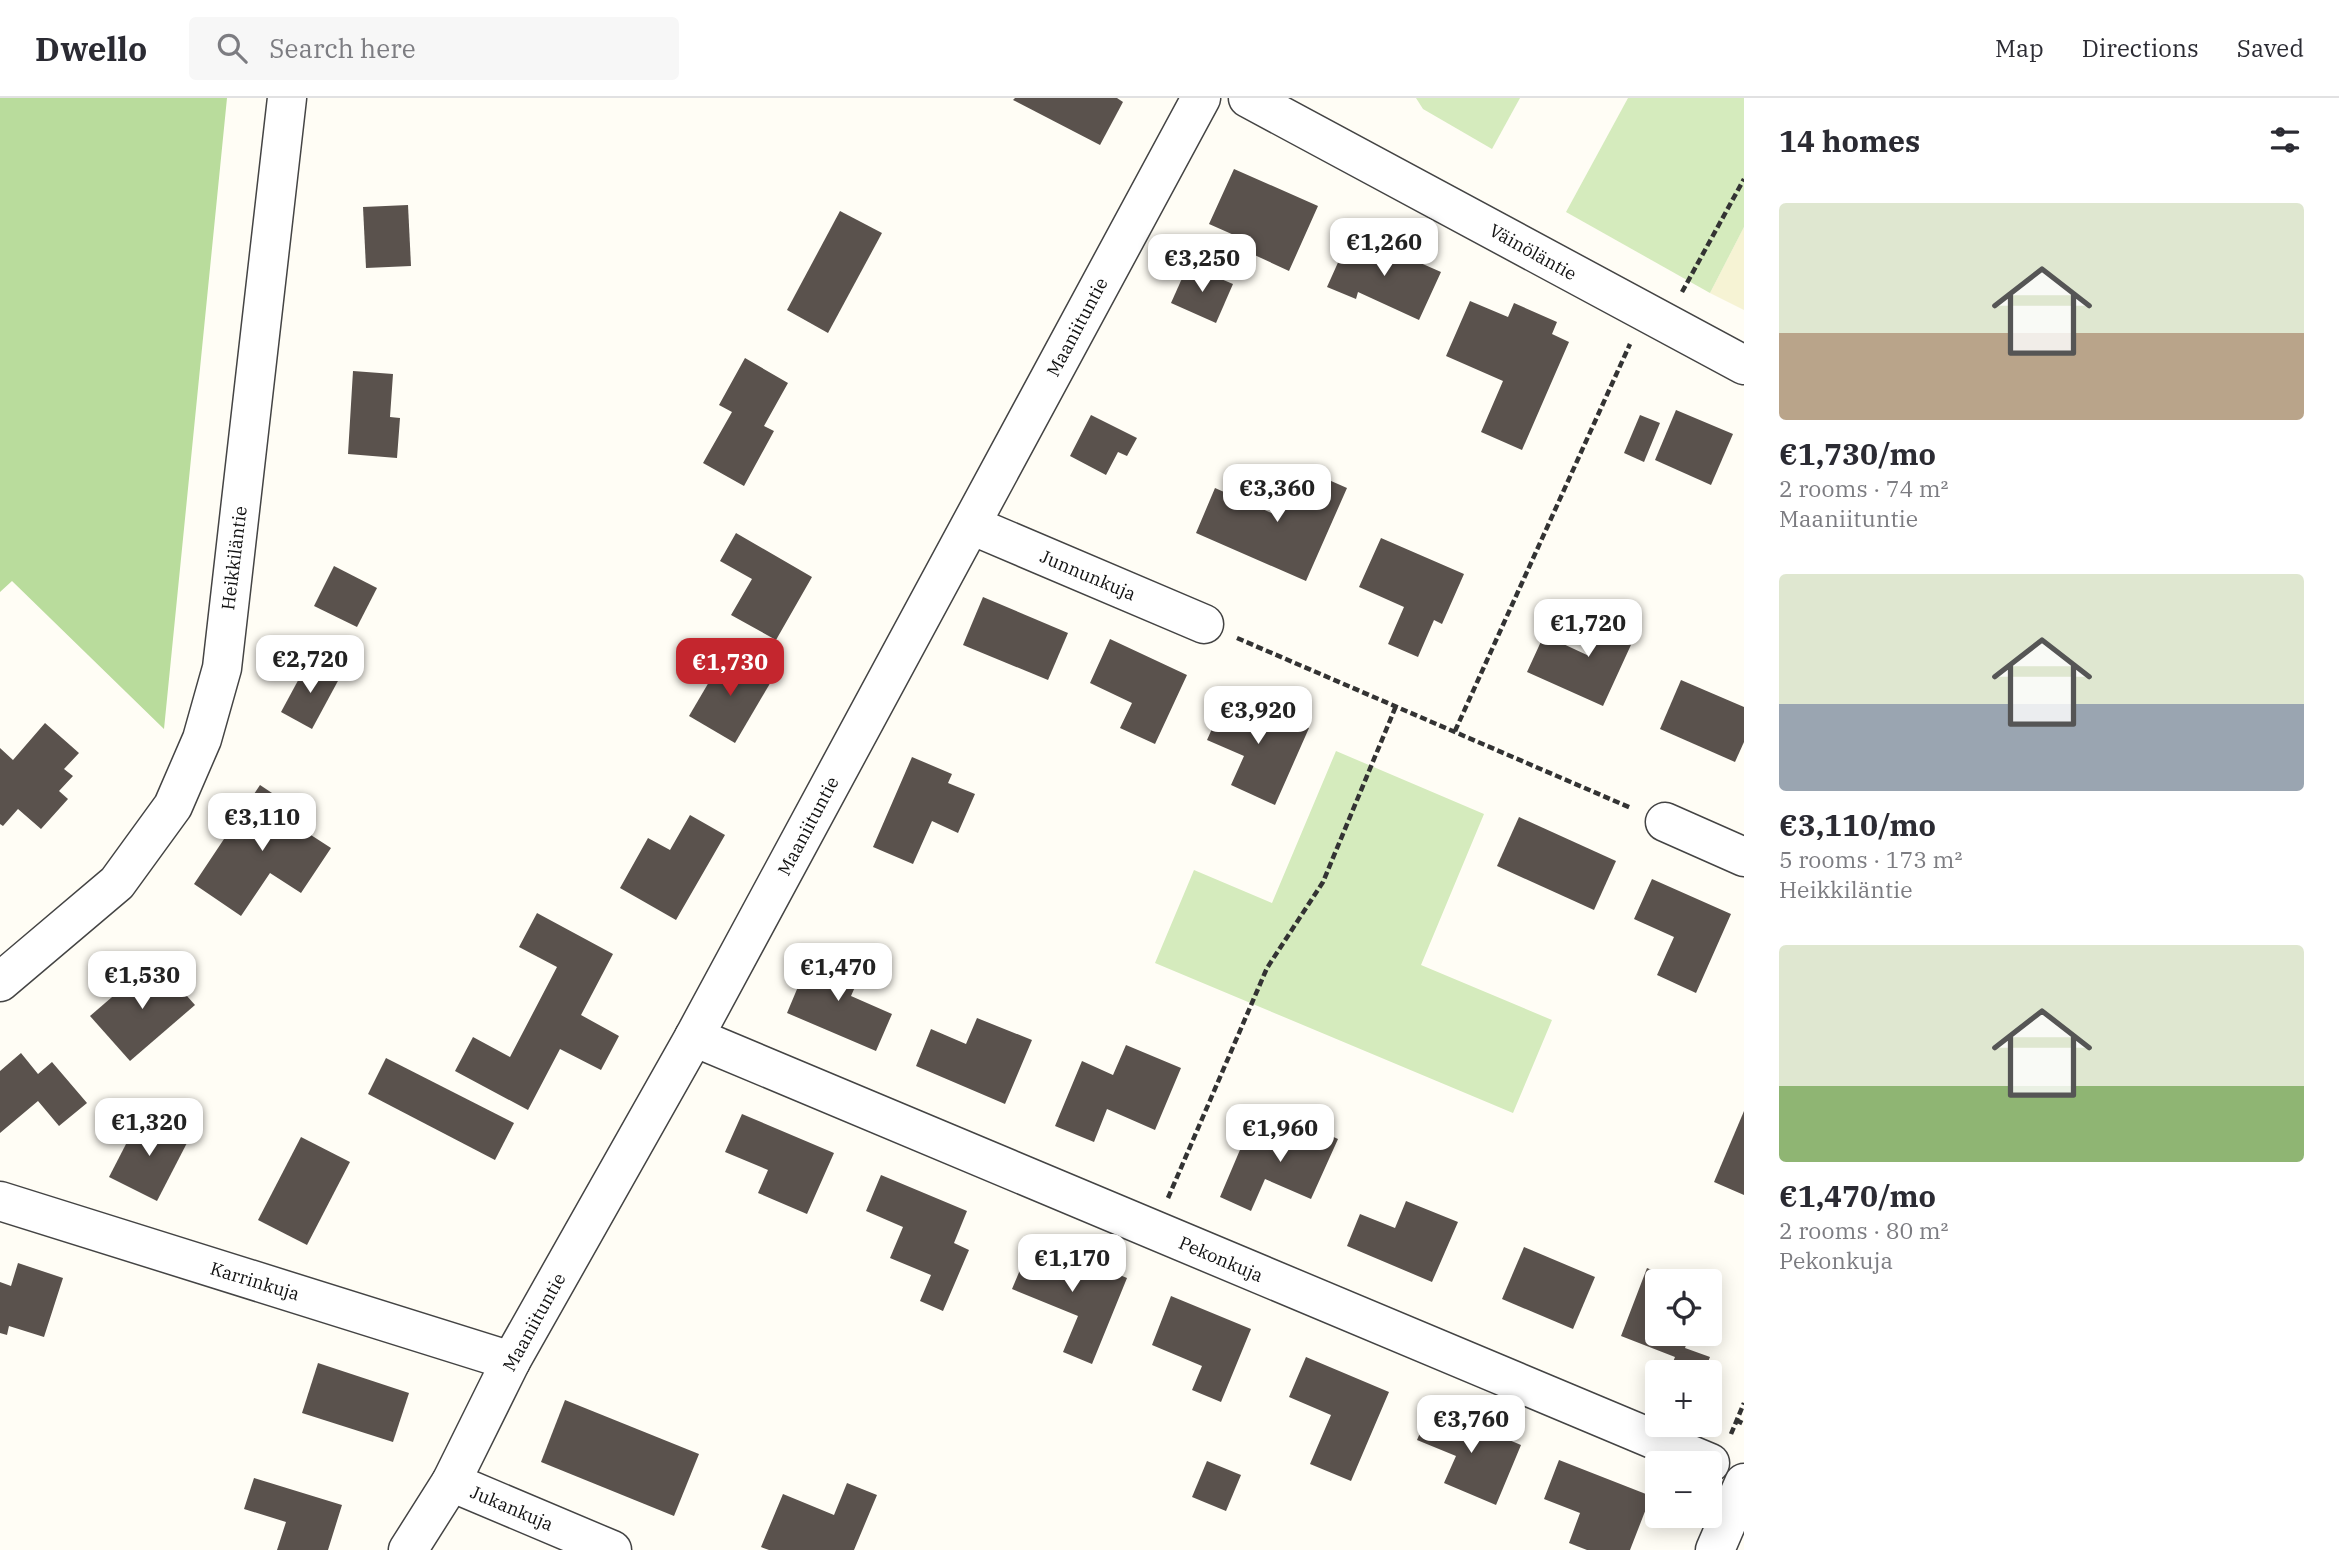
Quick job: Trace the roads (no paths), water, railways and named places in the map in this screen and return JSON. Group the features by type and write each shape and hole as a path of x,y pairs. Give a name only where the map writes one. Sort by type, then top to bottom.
{"street":[{"name":"Heikkiläntie","path":"0,982 117,883 173,806 202,739 222,668 287,98"},
{"name":"Maaniituntie","path":"408,1550 451,1482 511,1361 695,1037 1201,98"},
{"name":"Väinöläntie","path":"1248,98 1744,365"},
{"name":"Junnunkuja","path":"971,525 1204,624"},
{"path":"1665,822 1744,857"},
{"name":"Pekonkuja","path":"695,1037 1681,1451"},
{"name":"Karrinkuja","path":"0,1201 511,1361"},
{"name":"Pekonkuja","path":"1722,1468 1744,1477"},
{"name":"Jukankuja","path":"451,1482 612,1550"},
{"path":"1715,1550 1744,1483"}]}
